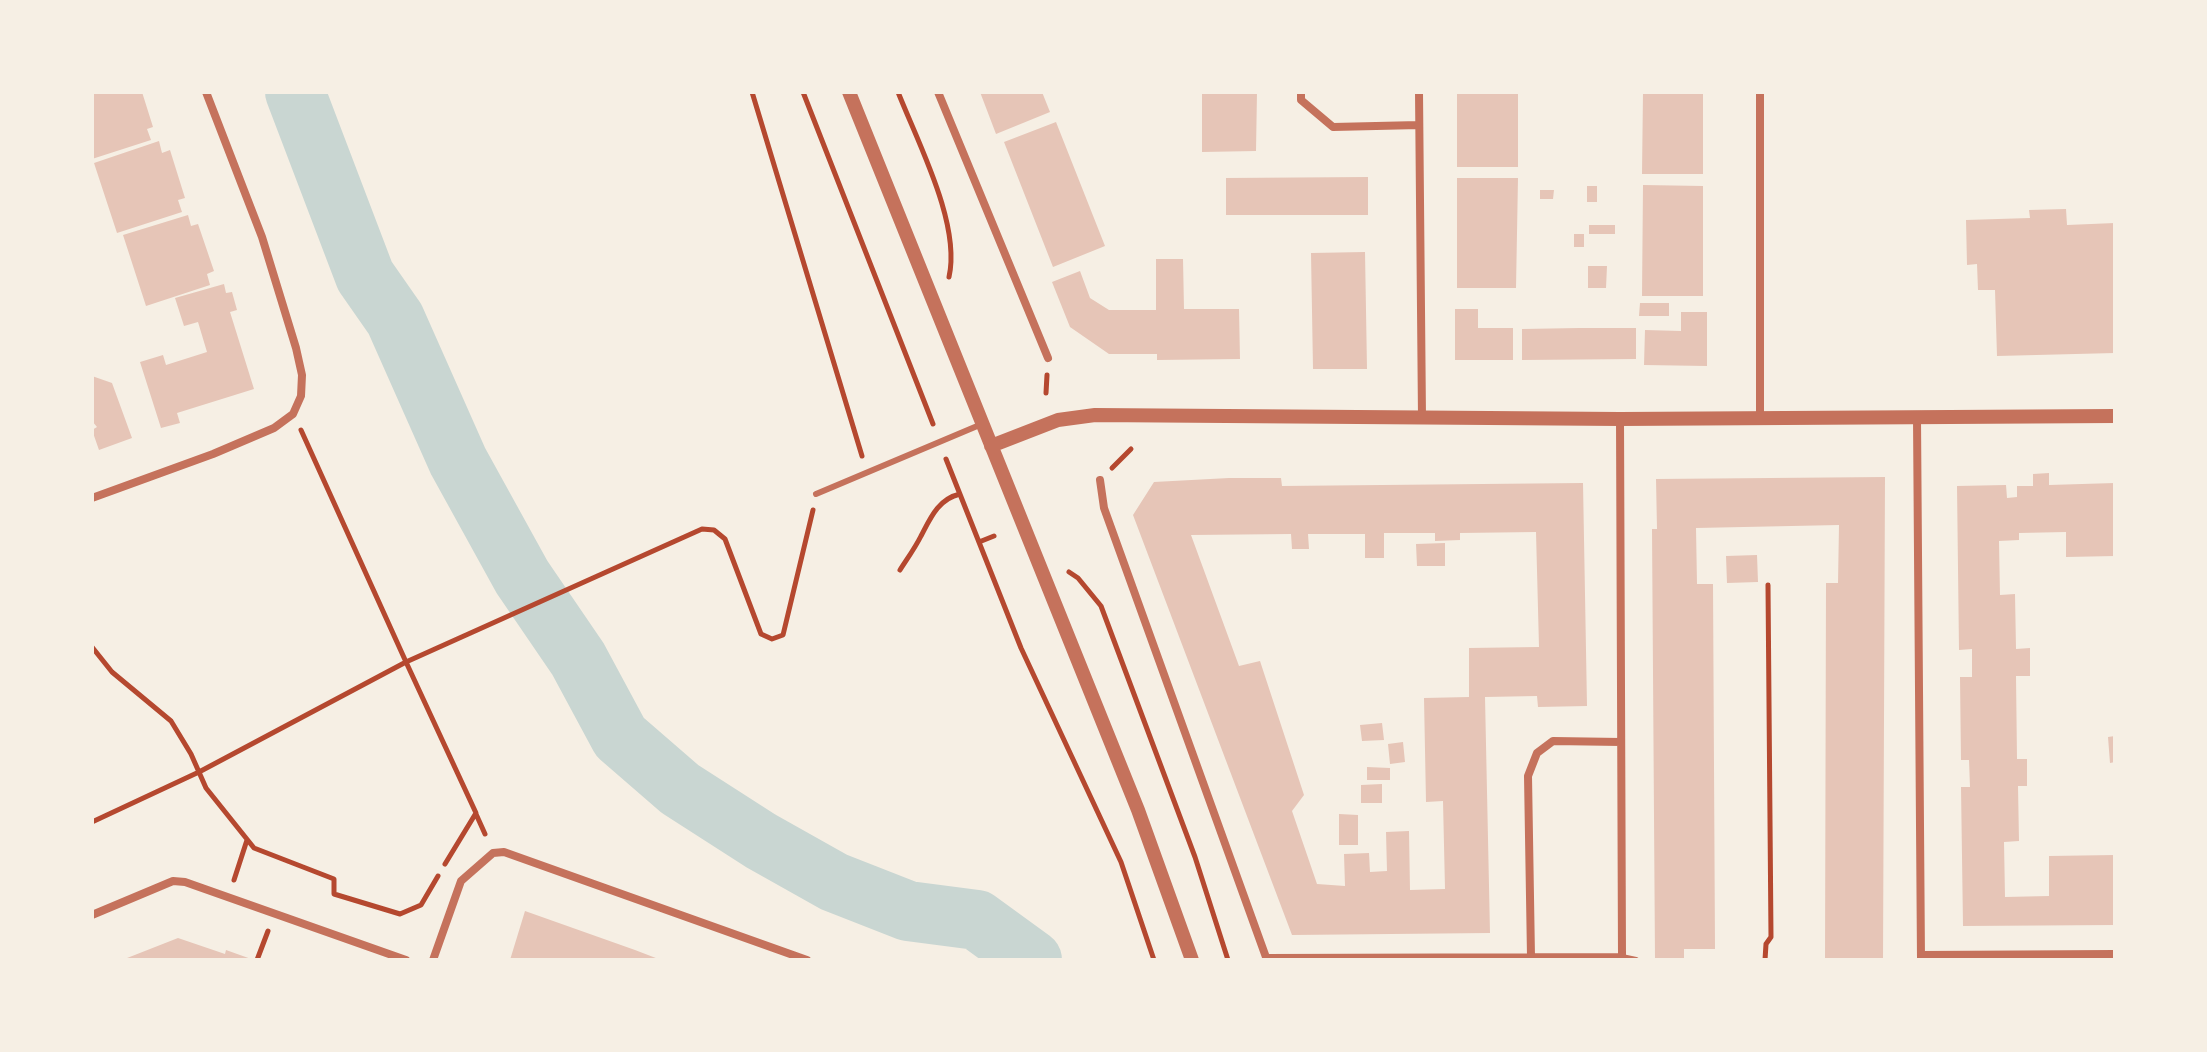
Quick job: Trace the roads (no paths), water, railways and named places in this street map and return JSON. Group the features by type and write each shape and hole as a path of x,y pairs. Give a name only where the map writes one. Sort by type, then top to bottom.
{"street":[{"path":"92,498 274,428 293,414 301,396 302,375 296,348 262,237 206,92"},
{"path":"849,92 1138,810 1192,960"},
{"path":"938,92 1048,358"},
{"path":"1301,92 1301,100 1333,127 1419,125"},
{"path":"1419,92 1422,418"},
{"path":"1760,92 1760,419"},
{"path":"991,446 1058,420 1095,415 1620,419 2115,416"},
{"path":"1917,418 1921,958 2115,954"},
{"path":"1100,480 1104,508 1267,959 1622,957 1620,419"},
{"path":"1531,957 1528,776 1532,764 1537,753 1553,741 1621,742"},
{"path":"433,960 461,881 493,853 504,852 807,960"},
{"path":"92,915 173,881 185,882 406,960"}],"lane":[{"path":"816,494 982,424"},
{"path":"1622,957 1636,960"}],"waterway":[{"path":"295,92 365,276 395,319 458,461 522,577 578,659 620,737 680,789 761,841 834,882 908,911 977,920 1032,960"}]}
